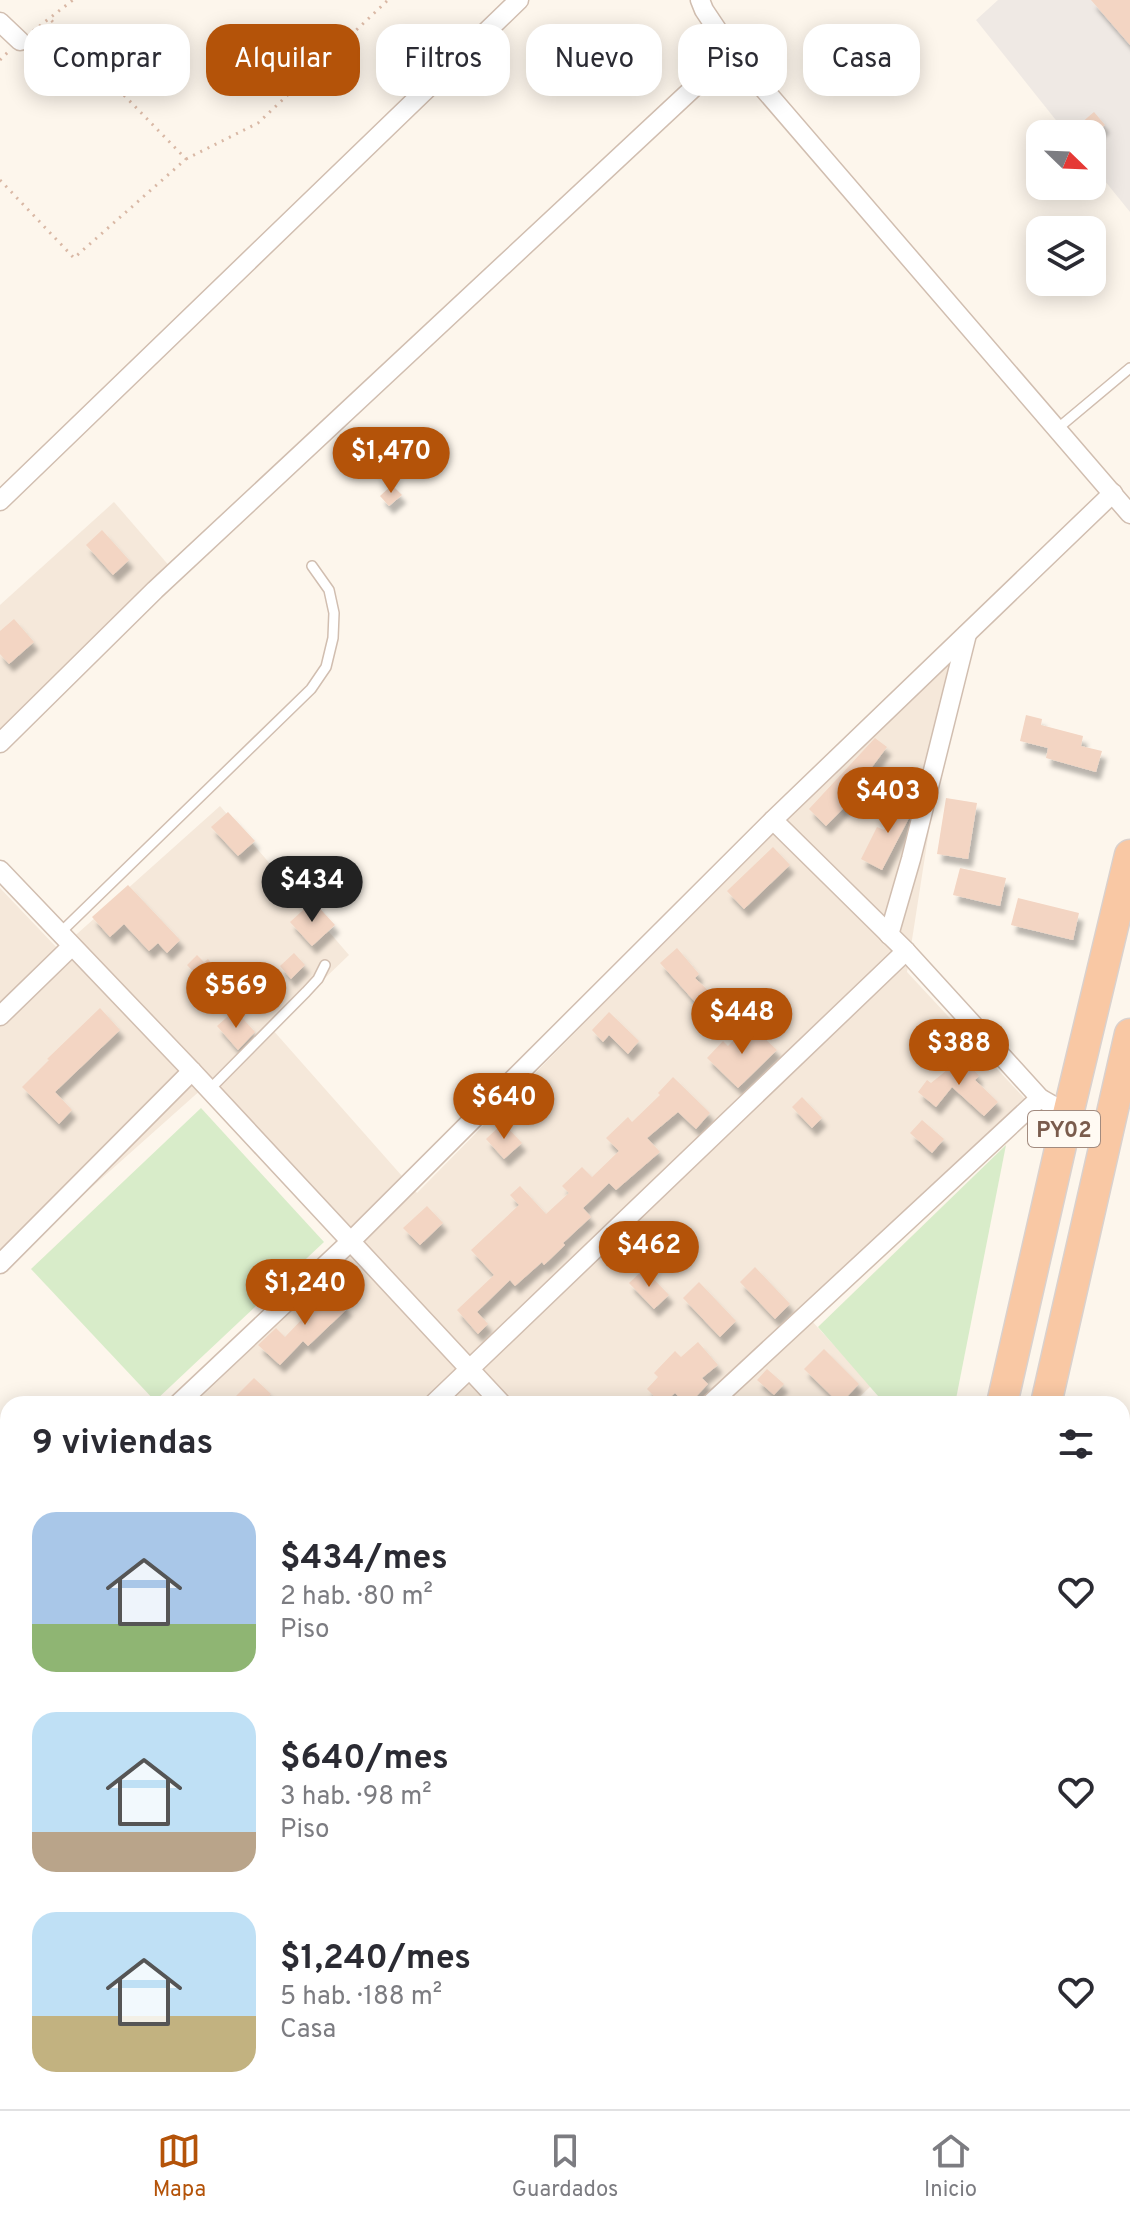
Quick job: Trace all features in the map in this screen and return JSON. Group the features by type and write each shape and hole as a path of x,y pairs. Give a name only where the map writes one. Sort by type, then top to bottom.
{"highway":[{"name":"PY02","path":"1004,1396 1130,855"},
{"name":"PY02","path":"1048,1396 1130,1034"}],"street":[{"path":"0,501 519,0"},
{"path":"700,0 713,24"},
{"path":"0,22 20,41"},
{"path":"0,743 155,590 685,96"},
{"path":"770,96 1130,514"},
{"path":"186,1396 350,1242 773,820 1113,493"},
{"path":"889,935 967,634"},
{"path":"773,820 906,951 1040,1098 1068,1114"},
{"path":"0,870 494,1396"},
{"path":"0,1016 66,940"},
{"path":"442,1396 906,951"},
{"path":"0,1264 192,1071"},
{"path":"719,1396 1040,1098"}],"lane":[{"path":"1057,429 1130,368"},
{"path":"66,940 311,689 326,667 333,638 334,613 329,590 312,566"},
{"path":"209,1090 306,992 325,965"}],"path":[{"path":"0,60 73,0"},
{"path":"0,180 74,258 186,159 258,123 388,0"},
{"path":"49,18 186,159"}],"shaded area":[{"path":"998,0 1130,0 1130,212 1106,182 1106,120 1056,120 976,20"},
{"path":"114,502 171,568 0,734 0,605"},
{"path":"958,644 907,972 1026,1100 801,1309 871,1386 860,1396 202,1396 364,1241 212,1080 0,1269 0,888 59,950 220,806 349,955 272,1029 417,1193"}],"green space":[{"path":"201,1108 324,1242 160,1396 150,1396 31,1269"},
{"path":"1006,1145 957,1396 878,1396 818,1327"}],"building":[{"path":"1091,0 1130,0 1130,45"},
{"path":"1094,112 1101,120 1085,120"},
{"path":"392,485 402,495 389,506 380,496"},
{"path":"102,530 129,560 113,575 86,545"},
{"path":"14,619 34,642 9,664 0,654 0,631"},
{"path":"1026,715 1042,719 1041,725 1083,736 1081,746 1102,751 1096,772 1046,758 1048,748 1020,741"},
{"path":"875,738 887,747 872,767 878,773 826,826 809,809"},
{"path":"899,797 913,803 909,818 882,870 861,859 877,827 884,830"},
{"path":"946,798 977,803 968,859 937,854"},
{"path":"228,812 255,841 238,856 211,827"},
{"path":"773,847 790,865 744,909 727,891"},
{"path":"960,868 1006,878 1000,906 953,895"},
{"path":"128,885 180,940 167,953 158,943 149,951 124,924 110,937 92,917"},
{"path":"1018,898 1079,913 1073,940 1011,925"},
{"path":"313,901 335,925 312,946 290,922"},
{"path":"677,948 699,974 695,978 716,998 700,1015 691,1006 695,1002 660,963"},
{"path":"294,953 305,965 291,979 280,966"},
{"path":"197,955 204,962 208,959 220,973 207,986 187,965"},
{"path":"100,1008 120,1030 55,1092 72,1110 59,1124 22,1087"},
{"path":"235,1010 255,1032 238,1050 217,1026"},
{"path":"609,1012 639,1041 628,1054 609,1035 603,1042 592,1030"},
{"path":"749,1024 777,1050 738,1088 707,1058 723,1041 728,1046"},
{"path":"963,1057 979,1076 975,1080 998,1102 984,1116 952,1087 936,1107 918,1092 927,1080 931,1083"},
{"path":"673,1077 710,1113 696,1129 678,1112 647,1138 660,1152 616,1190 609,1183 583,1208 591,1217 563,1243 565,1245 515,1286 510,1280 477,1312 488,1324 478,1334 457,1310 494,1275 471,1250 519,1205 510,1195 520,1186 546,1214 569,1193 562,1186 582,1167 592,1177 619,1151 606,1138 628,1117 632,1122 660,1095 658,1093"},
{"path":"802,1097 822,1118 812,1128 792,1107"},
{"path":"922,1120 944,1139 932,1153 910,1133"},
{"path":"503,1123 522,1143 504,1159 486,1139"},
{"path":"427,1206 443,1223 420,1245 403,1228"},
{"path":"755,1267 790,1304 775,1319 740,1282"},
{"path":"644,1269 669,1295 654,1309 629,1283"},
{"path":"699,1282 736,1321 720,1337 683,1298"},
{"path":"328,1287 348,1308 308,1346 303,1341 280,1365 258,1345 276,1328 285,1337 306,1315 303,1312"},
{"path":"698,1342 718,1365 702,1378 708,1384 697,1396 678,1396 675,1393 671,1396 654,1396 647,1389 658,1377 654,1373 675,1351 681,1357"},
{"path":"824,1349 859,1384 848,1396 832,1396 804,1369"},
{"path":"767,1369 784,1384 774,1395 757,1380"},
{"path":"254,1378 271,1394 269,1396 236,1396"}]}
